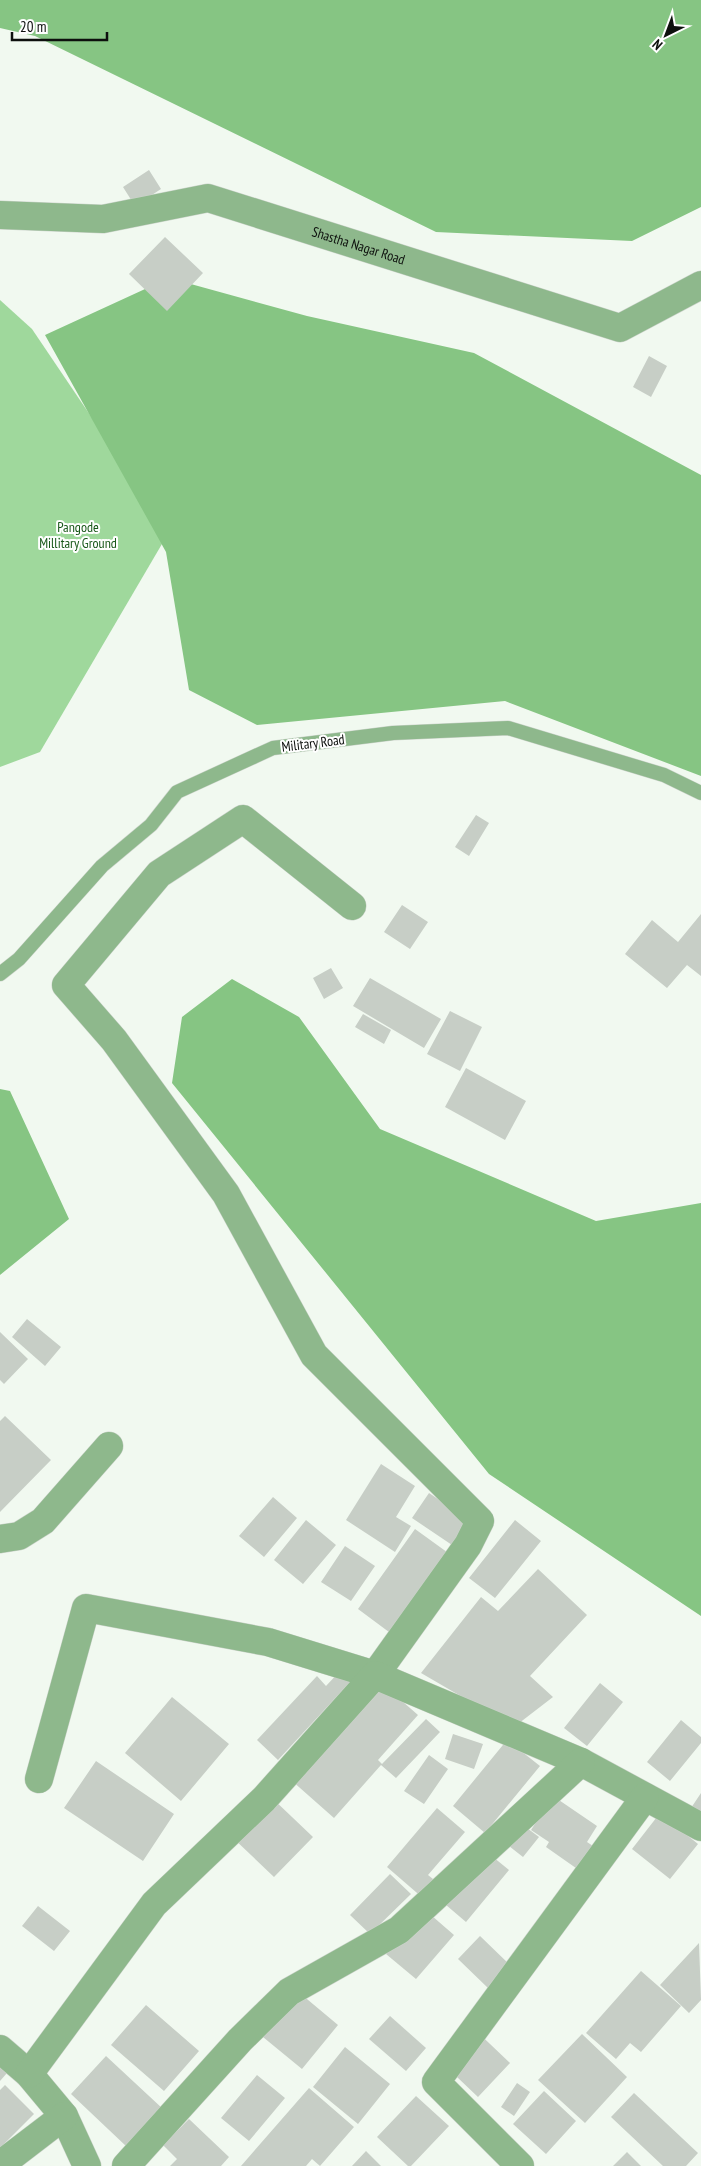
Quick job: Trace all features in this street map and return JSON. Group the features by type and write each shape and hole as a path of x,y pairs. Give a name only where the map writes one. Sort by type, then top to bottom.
{"street":[{"name":"Shastha Nagar Road","path":"0,215 103,219 208,198 620,328 701,285"},
{"path":"29,2074 154,1904 264,1799 375,1675 468,1545 480,1521 314,1355 226,1194 114,1040 66,985 158,874 243,819 352,906"},
{"path":"0,1539 19,1536 42,1521 109,1446"},
{"path":"39,1779 86,1608 268,1642 375,1675 581,1762 701,1827"},
{"path":"126,2166 240,2040 288,1992 399,1930 581,1762"},
{"path":"520,2166 436,2082 645,1798"},
{"path":"0,2049 29,2074 64,2116 87,2166"},
{"path":"0,2165 64,2116"}],"lane":[{"name":"Military Road","path":"0,974 20,959 102,866 150,825 177,792 273,748 393,733 508,728 664,775 701,793"}],"green space":[{"path":"0,0 701,0 701,207 632,241 436,232 35,36 0,28"},
{"path":"169,278 307,316 474,353 701,475 701,776 505,701 257,725 189,690 166,552 45,335"},
{"name":"Pangode Millitary Ground","path":"0,300 32,329 169,532 40,752 0,767"},
{"path":"232,979 299,1017 380,1129 596,1221 701,1203 701,1616 489,1474 172,1083 182,1017"},
{"path":"0,1089 10,1091 69,1219 0,1275"}],"building":[{"path":"149,170 161,189 135,206 123,187"},
{"path":"165,237 203,273 167,311 129,274"},
{"path":"649,356 667,366 651,397 633,387"},
{"path":"476,815 489,823 469,856 455,847"},
{"path":"402,905 428,922 410,949 384,932"},
{"path":"701,914 701,976 687,965 667,988 625,954 652,920 678,942"},
{"path":"331,968 343,988 324,999 313,978"},
{"path":"370,978 441,1019 424,1048 353,1006"},
{"path":"450,1011 482,1027 460,1071 427,1054"},
{"path":"363,1014 391,1030 384,1044 355,1027"},
{"path":"466,1068 526,1101 505,1140 445,1107"},
{"path":"27,1319 61,1347 45,1366 12,1337"},
{"path":"0,1332 28,1359 4,1384 0,1380"},
{"path":"5,1416 51,1460 0,1512 0,1421"},
{"path":"381,1464 415,1486 396,1517 411,1526 395,1552 346,1520"},
{"path":"429,1493 469,1520 452,1545 412,1518"},
{"path":"273,1497 297,1518 264,1557 239,1536"},
{"path":"306,1520 336,1545 303,1584 274,1560"},
{"path":"515,1520 541,1541 495,1598 469,1578"},
{"path":"415,1529 451,1555 393,1635 358,1609"},
{"path":"345,1546 375,1566 351,1601 321,1582"},
{"path":"538,1569 587,1615 530,1676 553,1697 514,1727 421,1673 481,1597 498,1611"},
{"path":"340,1671 351,1681 278,1760 257,1740 317,1676 326,1686"},
{"path":"379,1681 418,1715 378,1760 382,1764 426,1719 440,1732 396,1778 381,1765 334,1818 291,1780"},
{"path":"600,1683 623,1702 587,1746 564,1728"},
{"path":"172,1697 229,1744 181,1801 125,1753"},
{"path":"681,1720 701,1737 701,1743 670,1781 647,1762"},
{"path":"453,1734 483,1744 474,1769 445,1759"},
{"path":"507,1740 540,1766 485,1833 453,1806"},
{"path":"429,1755 448,1769 424,1804 404,1791"},
{"path":"96,1761 174,1814 143,1861 64,1808"},
{"path":"701,1793 701,1814 691,1808"},
{"path":"553,1796 597,1826 587,1842 599,1850 583,1873 546,1847 549,1842 531,1830"},
{"path":"271,1797 313,1837 274,1877 232,1837"},
{"path":"437,1808 465,1832 428,1875 438,1883 424,1899 387,1867"},
{"path":"660,1813 698,1844 670,1879 632,1849"},
{"path":"519,1822 539,1837 523,1857 504,1842"},
{"path":"482,1848 509,1870 466,1922 439,1899"},
{"path":"390,1874 411,1894 370,1934 350,1915"},
{"path":"38,1906 70,1931 54,1951 22,1926"},
{"path":"424,1909 454,1935 416,1979 386,1954"},
{"path":"480,1936 510,1965 488,1988 458,1959"},
{"path":"699,1943 701,2000 689,2013 660,1985"},
{"path":"641,1971 681,2006 641,2052 630,2043 616,2059 586,2033"},
{"path":"289,1984 338,2025 302,2069 252,2028"},
{"path":"146,2005 199,2051 164,2091 111,2045"},
{"path":"390,2016 426,2048 406,2071 369,2039"},
{"path":"469,2024 510,2063 478,2097 437,2058"},
{"path":"582,2034 627,2077 585,2123 538,2080"},
{"path":"345,2047 390,2084 358,2124 313,2087"},
{"path":"106,2056 163,2109 127,2147 71,2094"},
{"path":"0,2067 7,2073 0,2081"},
{"path":"257,2075 285,2098 249,2141 221,2118"},
{"path":"517,2083 530,2092 514,2116 501,2107"},
{"path":"5,2085 34,2114 0,2148 0,2090"},
{"path":"309,2088 354,2127 320,2166 312,2159 306,2166 241,2166"},
{"path":"544,2091 576,2121 546,2154 513,2124"},
{"path":"634,2093 698,2153 686,2166 663,2166 611,2117"},
{"path":"416,2096 449,2126 411,2166 408,2166 377,2137"},
{"path":"189,2119 229,2157 221,2166 170,2166 177,2159 163,2145"},
{"path":"366,2151 381,2166 352,2166"},
{"path":"627,2152 641,2166 613,2166"}]}
